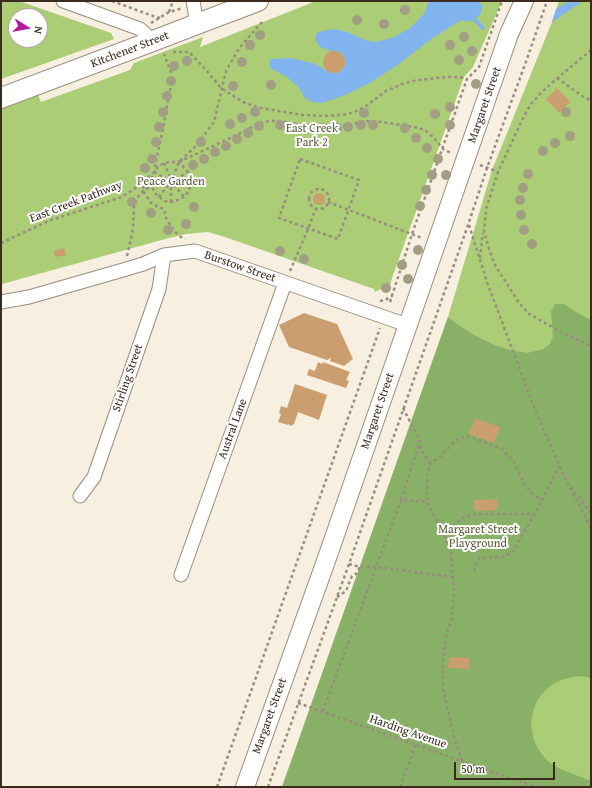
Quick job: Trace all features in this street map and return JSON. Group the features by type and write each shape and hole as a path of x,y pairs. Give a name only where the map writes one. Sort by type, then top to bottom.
{"main road":[{"name":"Kitchener Street","path":"1,98 161,49 197,24 258,1"}],"street":[{"path":"62,1 140,29 161,49"},
{"path":"193,1 197,24"},
{"name":"Margaret Street","path":"509,34 511,1"},
{"name":"Margaret Street","path":"245,787 457,187 509,34 524,1"},
{"name":"Burstow Street","path":"1,302 28,297 123,270 143,264 164,255 195,251 407,325"},
{"name":"Stirling Street","path":"80,496 94,477 160,289 164,255"},
{"name":"Austral Lane","path":"181,575 285,283"}],"path":[{"path":"112,1 161,18"},
{"path":"169,12 173,1"},
{"path":"390,302 412,234 467,79 479,67 502,1"},
{"path":"268,787 349,564 546,1"},
{"path":"159,197 171,182 179,162 196,146 214,122 226,71 240,47 262,22"},
{"path":"161,49 174,52 189,52 221,88 243,102 256,107 302,115 329,116 348,114 366,106 386,91 418,80 447,78 467,79"},
{"path":"161,49 171,72 171,85 152,178 152,186 154,192 165,201 171,202 184,197 191,185 191,178 188,172 179,162"},
{"path":"480,259 486,209 498,172 524,116 531,104 541,93 591,50"},
{"path":"557,78 585,98 591,100"},
{"path":"171,202 171,182 164,163 179,162 260,123 270,121 282,121 295,125 338,127 367,121 397,124 419,128 426,131 434,138 442,149"},
{"path":"300,159 359,180 348,210 338,240 279,218 300,159"},
{"name":"East Creek Pathway","path":"1,243 51,220 122,197 137,187 164,163"},
{"path":"487,168 498,172"},
{"path":"154,172 171,182 184,197"},
{"path":"123,270 133,229 134,207 137,198 143,191 152,186 171,182 188,172"},
{"path":"145,180 143,191 150,203 164,209 166,218 174,231 181,237 190,240"},
{"path":"171,182 191,185"},
{"path":"318,189 326,192 329,198 326,207 320,210 316,208 311,206 309,200 312,192 318,189"},
{"path":"328,202 422,238"},
{"path":"285,283 316,208"},
{"path":"468,225 487,282 535,410 566,480 591,528"},
{"path":"484,231 495,265 519,303 530,314 563,333 591,346"},
{"path":"379,301 385,300 392,296"},
{"path":"217,787 380,328"},
{"path":"323,712 401,500 419,446 420,441 403,408"},
{"path":"462,761 455,740 443,689 443,658 446,636 452,618 454,591 452,552 444,533 427,502 427,477 430,464 441,456 455,441 468,436 502,449 513,460 525,485 532,493 542,500"},
{"path":"419,446 430,464"},
{"path":"474,571 479,558 500,557 512,553 535,514 560,465"},
{"path":"566,480 591,513"},
{"path":"401,500 427,502"},
{"path":"444,533 464,517 477,514 535,514"},
{"path":"349,564 360,567 376,567 453,577"},
{"path":"337,597 346,591 352,576 356,574 360,567"},
{"name":"Harding Avenue","path":"298,703 535,787"},
{"path":"400,787 416,744"}],"green space":[{"path":"1,1 19,1 39,8 8,8 8,48 48,48 48,11 111,33 114,39 1,79"},
{"name":"East Creek Park 2","path":"316,1 502,1 473,67 464,77 391,284 375,292 374,289 208,232 186,234 169,238 2,284 1,287 1,109 38,95 41,102 130,70 134,63 203,37 200,47"},
{"name":"Margaret Street Playground","path":"559,1 591,1 591,787 282,787 448,317 492,170 552,22"},
{"name":"Margaret Street Playground","path":"555,304 564,304 591,320 591,678 582,676 564,679 548,688 536,703 531,722 534,740 544,757 558,768 591,781 591,787 282,787 448,317 474,335 497,346 527,353 543,349 550,344 553,336 551,311"}],"water":[{"path":"429,1 478,1 483,6 480,15 467,22 462,20 456,23 431,39 399,64 368,84 345,95 322,103 312,102 305,98 299,88 287,77 270,68 270,59 290,58 313,63 331,73 338,73 345,65 344,56 337,51 331,51 320,47 315,40 318,32 336,29 350,33 365,40 374,42 384,40 394,37 410,28 424,14"},
{"path":"569,1 583,1 552,22 556,9"}],"building":[{"path":"334,51 342,54 345,62 342,70 334,73 326,70 323,62 326,54"},
{"path":"557,88 570,102 559,113 546,99"},
{"path":"319,193 323,195 325,199 323,203 319,205 315,203 313,199 315,195"},
{"path":"64,248 66,255 55,257 54,251"},
{"path":"304,313 337,324 353,359 344,366 330,361 331,358 327,360 289,347 279,325"},
{"path":"318,362 322,364 323,362 350,372 346,380 349,381 346,388 307,375 309,369 315,371"},
{"path":"295,384 327,395 319,420 298,412 294,424 291,426 278,422 281,414 279,413 281,406 287,408"},
{"path":"475,418 500,427 494,443 469,434"},
{"path":"497,499 498,510 475,511 474,500"},
{"path":"449,657 469,658 469,669 448,668"}],"waterway":[{"path":"474,19 483,28"}],"park label":[{"name":"Peace Garden","path":"171,182"}]}
